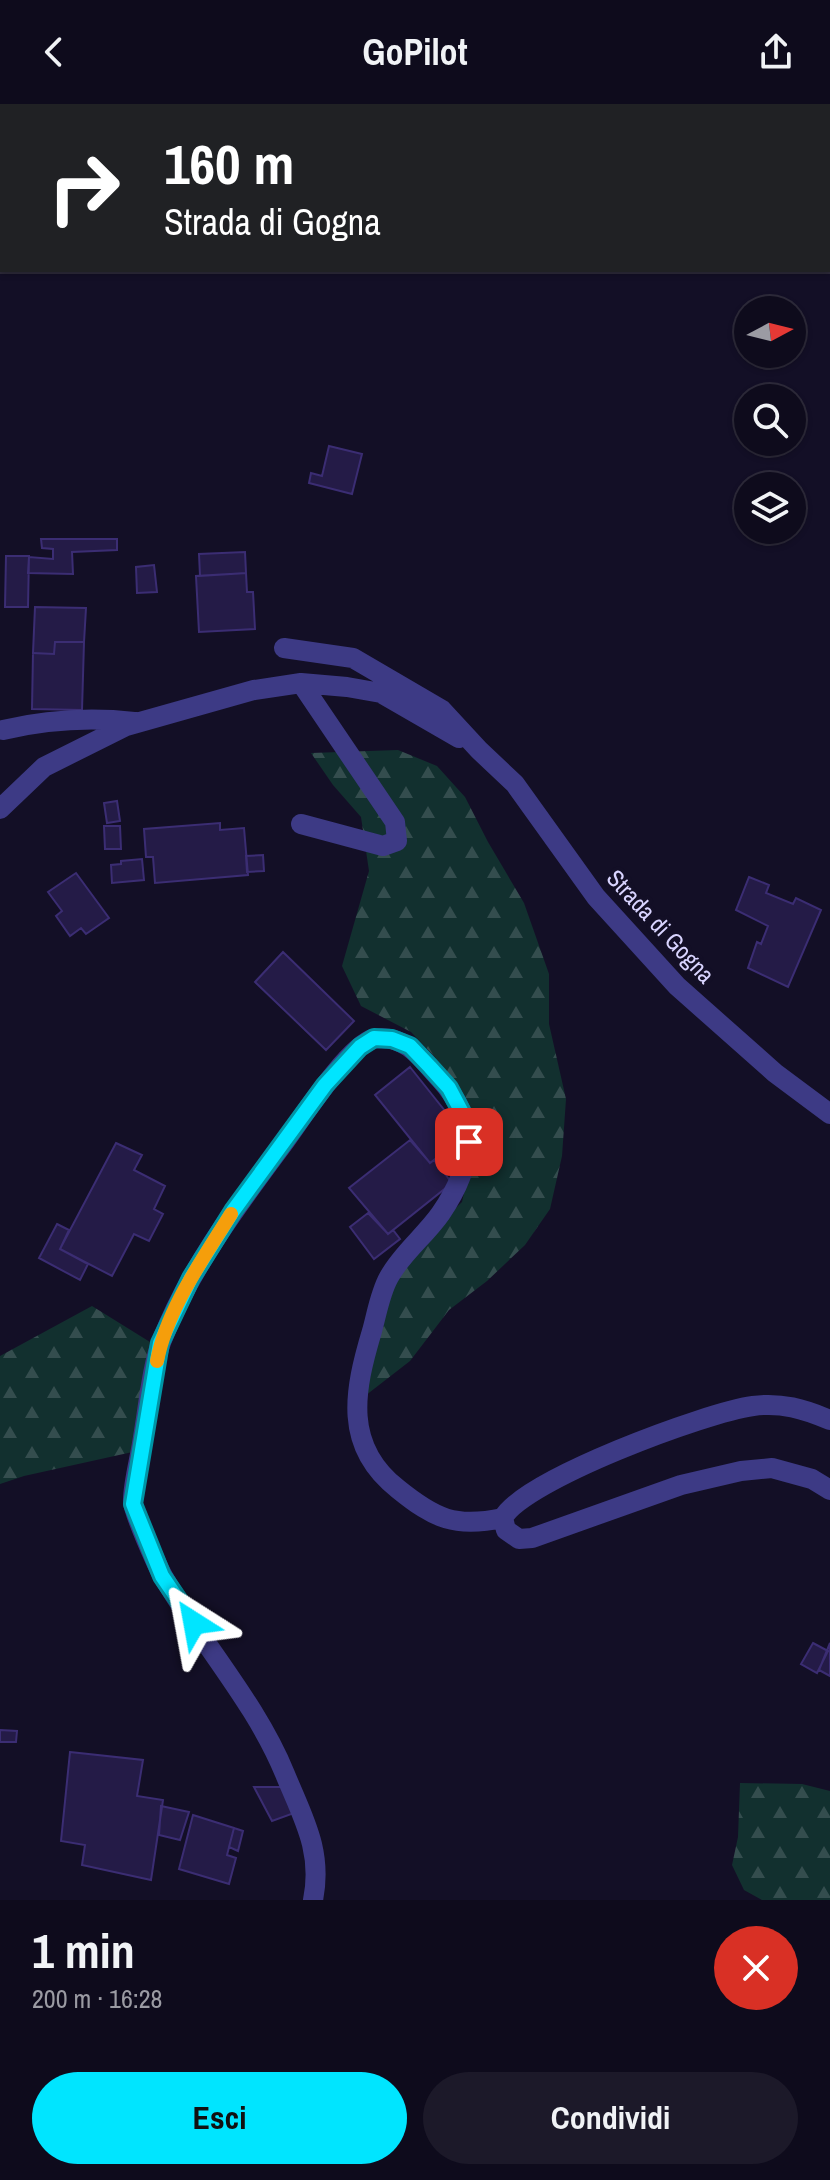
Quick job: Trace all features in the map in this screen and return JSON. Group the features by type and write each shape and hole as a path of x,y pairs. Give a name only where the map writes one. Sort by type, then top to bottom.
{"street":[{"name":"Strada di Gogna","path":"284,648 353,658 442,710 515,784 596,897 677,986 775,1073 830,1114"},
{"name":"Strada di Gogna","path":"0,809 44,767 138,722 254,690 301,683 381,693 479,750"},
{"path":"301,683 395,822 397,841 383,846 301,824"},
{"name":"Strada di Gogna","path":"3,730 31,724 100,718 138,722"},
{"path":"313,1900 317,1862 312,1839 275,1748 162,1576 133,1504 160,1343 191,1278 233,1211 325,1085 360,1047 374,1038 392,1039 410,1046 430,1067 449,1088 466,1120 469,1142 466,1166 441,1212 391,1272 384,1288 356,1401 366,1454 381,1476 421,1508 461,1522 503,1518"},
{"path":"830,1420 784,1404 753,1406 715,1414 604,1456 559,1477 508,1509 503,1518 506,1530 519,1539 532,1538 681,1485 741,1471 772,1468 812,1479 830,1490"}],"green space":[{"path":"398,750 437,766 465,797 524,903 549,974 549,1024 566,1099 562,1156 550,1209 525,1245 487,1281 449,1310 410,1361 361,1399 399,1263 462,1202 473,1152 467,1103 435,1057 411,1032 361,1006 342,966 369,871 361,817 311,753"},
{"path":"92,1306 150,1342 148,1409 137,1451 0,1484 0,1356"},
{"path":"740,1783 802,1784 830,1791 830,1900 762,1900 744,1890 732,1865 738,1837"}],"building":[{"path":"329,446 362,454 352,494 309,483 311,473 322,476"},
{"path":"41,539 117,539 117,550 72,552 73,574 28,573 29,557 53,559 53,549 42,548"},
{"path":"245,552 246,573 200,576 199,554"},
{"path":"6,556 29,556 28,607 5,607"},
{"path":"154,565 157,592 137,593 136,567"},
{"path":"246,573 247,592 253,592 255,629 199,632 196,576"},
{"path":"35,607 86,608 84,642 55,642 54,654 33,653"},
{"path":"55,642 84,642 82,710 32,709 33,653 54,654"},
{"path":"117,801 120,821 107,823 104,803"},
{"path":"220,823 220,830 244,828 248,875 155,883 153,857 146,857 144,829"},
{"path":"104,826 120,826 121,849 105,849"},
{"path":"263,855 264,871 247,872 246,856"},
{"path":"142,859 144,880 112,883 111,865"},
{"path":"76,873 109,918 86,934 81,928 70,936 56,916 62,911 48,892"},
{"path":"749,877 769,885 766,893 793,904 796,898 821,910 788,987 748,968 757,942 761,944 768,926 736,910"},
{"path":"283,952 354,1021 326,1050 255,982"},
{"path":"410,1067 465,1136 430,1163 375,1095"},
{"path":"410,1140 430,1163 434,1160 452,1183 388,1234 349,1188"},
{"path":"116,1143 142,1155 134,1170 165,1186 154,1209 163,1214 149,1241 134,1234 112,1276 60,1249"},
{"path":"368,1213 388,1234 393,1230 400,1239 374,1259 350,1227"},
{"path":"57,1224 69,1230 60,1249 88,1264 80,1280 39,1258"},
{"path":"813,1643 828,1651 817,1673 801,1664"},
{"path":"830,1643 830,1676 819,1670"},
{"path":"0,1730 17,1731 16,1742 0,1742"},
{"path":"70,1752 143,1760 137,1796 163,1800 151,1880 82,1865 85,1845 61,1841"},
{"path":"254,1787 288,1787 297,1812 272,1821"},
{"path":"161,1806 189,1812 180,1840 159,1835"},
{"path":"193,1815 234,1828 227,1855 236,1858 229,1884 179,1869"},
{"path":"234,1828 243,1831 238,1851 229,1847"}],"slow traffic":[{"path":"157,1361 160,1343 191,1278 231,1214"}],"route":[{"path":"194,1623 162,1576 133,1504 160,1343 191,1278 233,1211 325,1085 360,1047 374,1038 392,1039 410,1046 430,1067 449,1088 466,1120 469,1142"}]}
